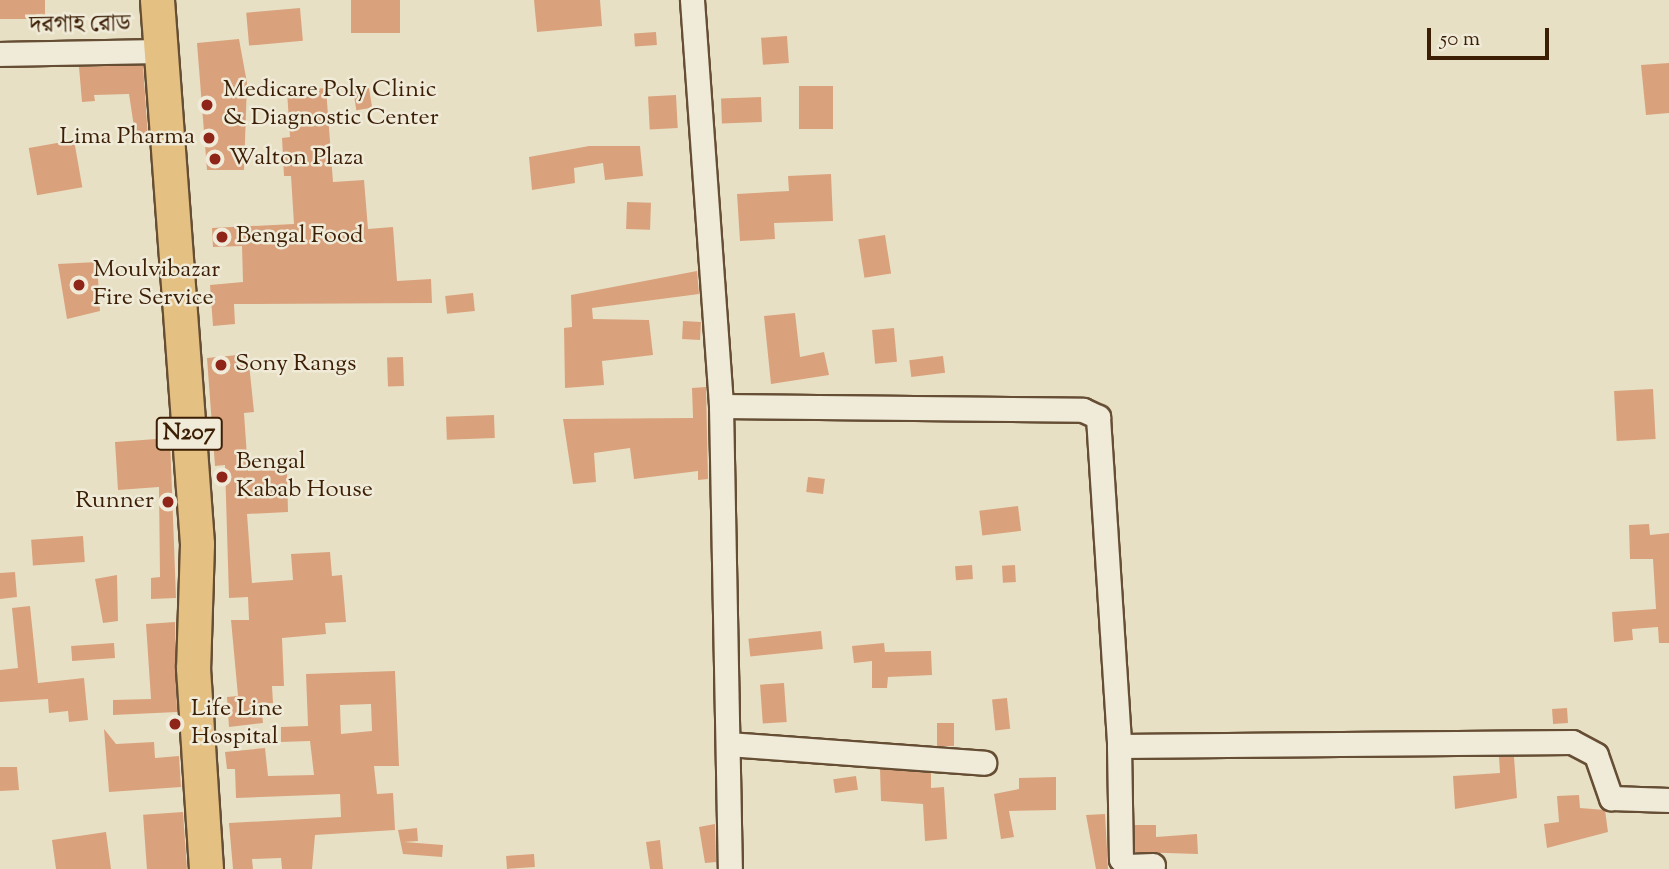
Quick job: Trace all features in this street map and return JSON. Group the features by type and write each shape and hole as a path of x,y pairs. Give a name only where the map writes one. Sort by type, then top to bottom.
{"highway":[{"name":"N207","path":"157,0 197,544 194,668 206,869"}],"street":[{"path":"692,0 722,406 730,869"},
{"name":"দরগাহ রোড","path":"0,54 161,51"},
{"path":"722,406 1083,410 1098,418 1119,746 1121,859 1127,866 1153,865"},
{"path":"1119,746 1572,742 1597,755 1611,797 1669,800"},
{"path":"728,744 984,763"}],"building":[{"path":"0,0 45,0 45,19 0,19"},
{"path":"351,0 400,0 400,33 351,33"},
{"path":"534,0 600,0 602,26 537,32"},
{"path":"300,8 303,41 249,46 246,13"},
{"path":"656,32 657,45 635,47 634,34"},
{"path":"787,36 789,63 763,65 761,38"},
{"path":"239,39 247,83 244,170 207,170 197,43"},
{"path":"1669,63 1669,113 1646,115 1641,65"},
{"path":"143,65 148,138 136,140 129,94 94,95 95,101 82,102 79,67"},
{"path":"799,86 833,86 833,129 799,129"},
{"path":"326,88 333,182 364,180 368,229 393,227 397,281 431,279 432,303 234,304 235,324 213,326 210,285 243,282 242,246 213,247 212,228 294,224 291,176 284,176 282,138 290,137 287,91"},
{"path":"369,88 372,108 356,110 353,91"},
{"path":"676,95 678,128 650,129 648,96"},
{"path":"761,97 762,122 722,123 721,98"},
{"path":"74,140 82,187 37,195 29,148"},
{"path":"589,146 640,146 643,176 605,180 603,163 574,168 575,183 532,190 529,157"},
{"path":"831,174 833,221 774,223 775,239 740,241 737,194 789,191 788,176"},
{"path":"627,202 651,203 650,230 626,229"},
{"path":"885,235 891,274 864,278 858,239"},
{"name":"Moulvibazar Fire Service","path":"97,262 100,311 67,319 58,264"},
{"path":"697,271 699,294 592,308 593,319 649,320 653,355 602,361 604,385 565,388 564,328 572,327 571,295"},
{"path":"473,293 475,311 447,314 445,296"},
{"path":"795,313 800,357 824,352 829,375 771,384 764,316"},
{"path":"683,321 701,322 700,340 682,339"},
{"path":"894,328 897,362 875,364 872,330"},
{"path":"248,354 254,412 244,413 248,471 287,470 288,512 247,514 252,583 293,580 291,554 330,552 332,576 342,575 346,622 325,623 326,634 282,638 284,686 272,686 273,703 261,704 263,723 229,727 227,697 238,696 231,620 249,620 248,597 229,598 225,465 215,466 207,358"},
{"path":"943,356 945,373 911,377 909,360"},
{"path":"403,357 404,386 388,387 387,358"},
{"path":"706,387 708,479 698,480 698,471 634,479 630,448 594,453 596,482 573,484 563,419 693,418 692,388"},
{"path":"1653,389 1656,439 1617,441 1614,391"},
{"path":"494,415 495,438 447,440 446,417"},
{"path":"170,438 176,598 151,599 151,578 160,577 159,487 118,490 115,442"},
{"path":"808,477 825,479 823,494 806,492"},
{"path":"1018,506 1021,531 982,536 979,511"},
{"path":"1649,524 1650,535 1669,533 1669,643 1659,643 1658,627 1632,629 1633,640 1614,642 1612,612 1656,609 1653,559 1630,559 1629,525"},
{"path":"83,536 85,562 33,566 31,540"},
{"path":"972,565 973,579 956,580 955,566"},
{"path":"1015,565 1016,582 1003,583 1002,566"},
{"path":"15,572 17,597 0,599 0,573"},
{"path":"117,575 118,621 103,623 95,579"},
{"path":"30,606 38,683 84,678 88,720 69,722 68,711 49,713 48,699 0,702 0,670 18,668 12,608"},
{"path":"175,622 177,712 113,715 113,700 151,699 146,624"},
{"path":"821,631 823,649 750,657 748,639"},
{"path":"114,643 115,658 72,661 71,646"},
{"path":"884,643 885,652 931,651 932,675 888,677 887,688 872,688 872,661 854,663 852,646"},
{"path":"395,671 399,766 374,766 377,794 393,793 395,830 315,835 312,869 282,869 281,858 252,859 253,869 233,869 229,823 341,817 340,794 236,798 235,769 227,769 225,752 265,748 268,776 314,775 310,741 281,742 281,727 308,726 306,674","holes":["371,704 372,731 341,734 340,705"]},
{"path":"784,683 787,722 763,724 760,685"},
{"path":"1007,698 1010,729 995,730 992,700"},
{"path":"1567,708 1568,723 1553,724 1552,709"},
{"path":"937,723 954,723 954,746 937,746"},
{"path":"104,729 116,744 154,742 155,758 179,756 181,787 109,792"},
{"path":"1499,757 1514,757 1517,798 1455,809 1453,776 1500,773"},
{"path":"0,767 17,767 19,790 0,791"},
{"path":"880,769 931,773 931,788 944,787 947,839 925,841 923,804 881,801"},
{"path":"856,776 858,790 835,793 833,779"},
{"path":"1056,777 1056,810 1009,811 1014,837 1001,839 994,794 1019,789 1019,778"},
{"path":"1579,795 1580,808 1605,810 1608,832 1547,848 1544,824 1559,822 1557,796"},
{"path":"183,812 187,869 147,869 143,815"},
{"path":"1105,814 1108,869 1096,869 1086,815"},
{"path":"715,824 716,862 705,863 699,827"},
{"path":"1134,825 1156,825 1156,837 1197,834 1198,854 1135,852"},
{"path":"417,828 418,841 404,842 443,845 442,857 403,854 398,830"},
{"path":"106,832 111,869 56,869 52,840"},
{"path":"660,840 663,869 650,869 646,842"},
{"path":"534,854 535,867 507,869 506,856"}],"place":[{"name":"Medicare Poly Clinic & Diagnostic Center","path":"207,105"},
{"name":"Lima Pharma","path":"209,138"},
{"name":"Walton Plaza","path":"215,159"},
{"name":"Bengal Food","path":"222,237"},
{"name":"Moulvibazar Fire Service","path":"79,285"},
{"name":"Sony Rangs","path":"221,365"},
{"name":"Bengal Kabab House","path":"222,477"},
{"name":"Runner","path":"168,502"},
{"name":"Life Line Hospital","path":"175,724"}]}
